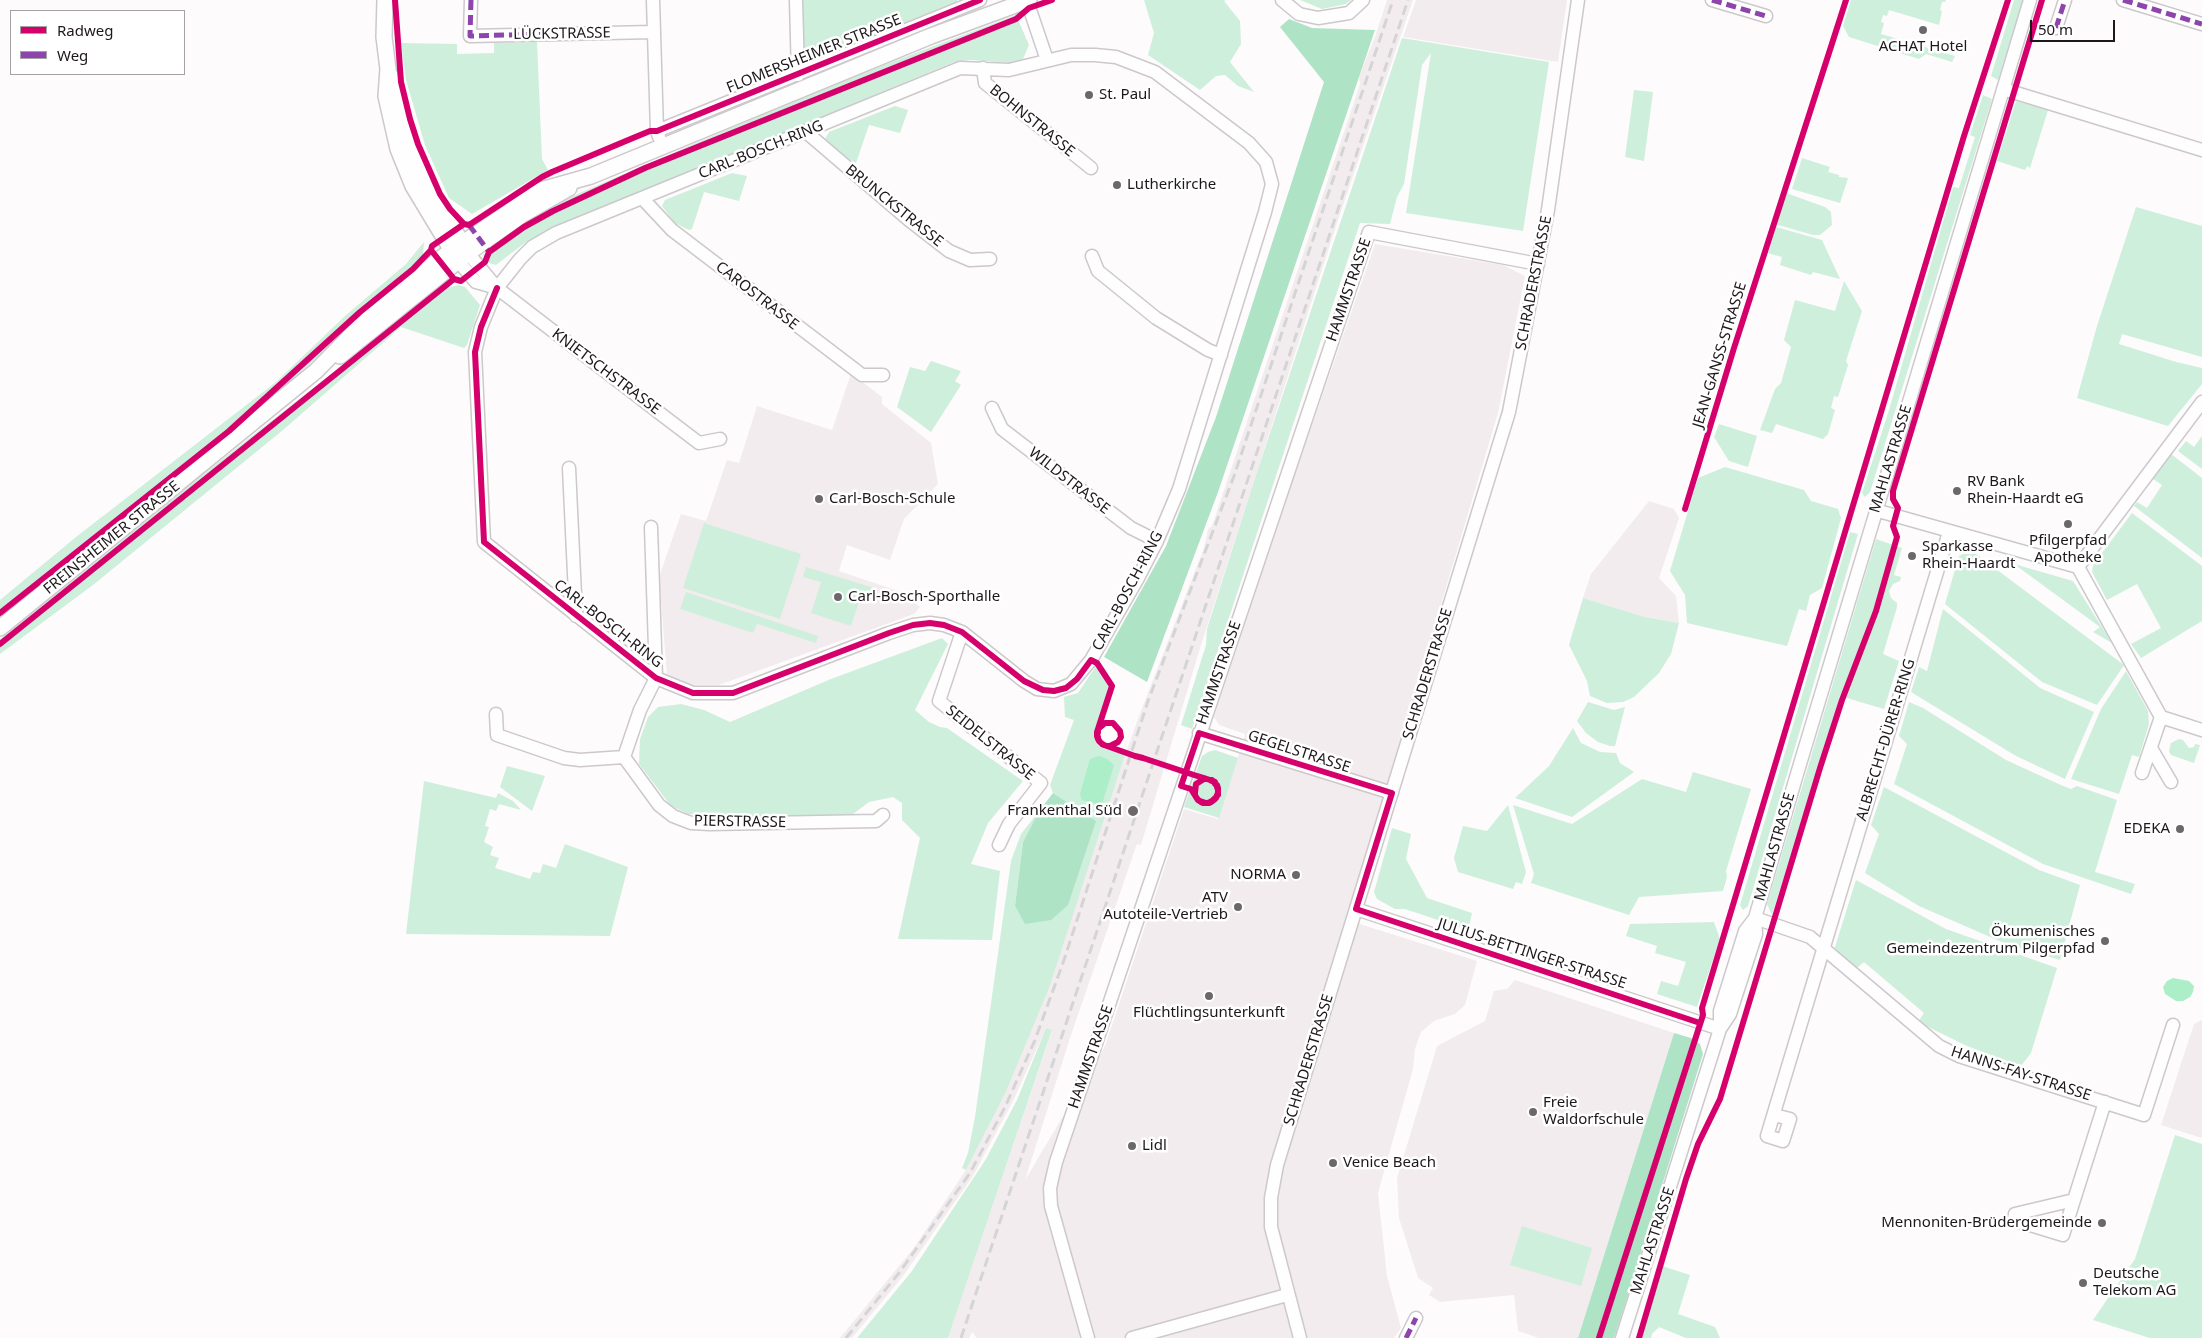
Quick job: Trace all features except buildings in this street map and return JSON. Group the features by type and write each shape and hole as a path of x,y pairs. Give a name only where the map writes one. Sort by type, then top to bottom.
{"main road":[{"path":"385,0 384,37 388,69 386,96 398,149 413,186 460,252"},
{"name":"FLOMERSHEIMER STRASSE","path":"460,252 541,190 591,176 931,36 1028,0"},
{"name":"FREINSHEIMER STRASSE","path":"0,628 316,371 371,315 460,252"}],"street":[{"name":"LÜCKSTRASSE","path":"470,0 470,36 653,32"},
{"path":"653,0 656,132 663,147"},
{"path":"796,0 798,75"},
{"name":"FLOMERSHEIMER STRASSE","path":"656,132 798,75 962,4 980,0"},
{"path":"1028,0 1047,60"},
{"path":"1282,0 1299,14 1318,18 1349,13 1363,0"},
{"name":"SCHRADERSTRASSE","path":"1300,1338 1271,1227 1271,1198 1277,1165 1509,412 1548,210 1578,0"},
{"path":"1712,0 1766,16"},
{"name":"MAHLASTRASSE","path":"1622,1338 1720,1029 1720,1011 1745,931 1755,918 2030,0"},
{"path":"2056,28 2065,0"},
{"path":"2122,0 2202,24"},
{"name":"CARL-BOSCH-RING","path":"1095,54 1116,57 1155,72 1249,143 1266,162 1272,184 1270,196 1180,489 1157,541 1091,660 1077,678 1066,688 1049,692 1032,686 962,632 944,624 930,623 913,625 798,666 733,693 693,693 656,678 484,542 475,352 481,327 497,288 532,247 556,233 960,68 983,68 1008,70 1071,55 1095,54"},
{"name":"BOHNSTRASSE","path":"983,68 985,83 1091,168"},
{"path":"2003,89 2202,150"},
{"name":"BRUNCKSTRASSE","path":"806,132 887,202 949,251 970,260 990,259"},
{"name":"CAROSTRASSE","path":"642,198 672,230 862,375 883,375"},
{"name":"HAMMSTRASSE","path":"1088,1338 1051,1206 1050,1188 1072,1111 1369,232 1538,264"},
{"path":"460,252 497,288"},
{"path":"1092,256 1098,271 1156,318 1208,350 1221,355"},
{"name":"KNIETSCHSTRASSE","path":"497,288 583,356 699,443 720,439"},
{"path":"2078,567 2202,402"},
{"name":"WILDSTRASSE","path":"992,408 1002,429 1130,528 1157,541"},
{"path":"569,468 576,616"},
{"path":"1876,510 2078,567 2161,717 2202,730"},
{"path":"496,714 497,735 564,758 580,760 624,757 640,710 656,678 651,527"},
{"name":"ALBRECHT-DÜRER-RING","path":"1823,947 1949,532"},
{"name":"SEIDELSTRASSE","path":"962,632 939,701 1040,783 1009,824 999,845"},
{"path":"2142,773 2161,717"},
{"name":"GEGELSTRASSE","path":"1199,733 1392,794"},
{"path":"2151,748 2171,782"},
{"name":"PIERSTRASSE","path":"624,757 659,805 673,816 691,823 876,821 884,815"},
{"name":"JULIUS-BETTINGER-STRASSE","path":"1356,909 1720,1029"},
{"name":"HANNS-FAY-STRASSE","path":"1755,918 1810,937 1939,1046 1959,1056 2144,1114 2173,1026"},
{"path":"1774,1115 1823,947"},
{"name":"HANNS-FAY-STRASSE","path":"2074,1200 2105,1102"},
{"path":"1132,1338 1287,1294"},
{"path":"1406,1338 1416,1318"}],"shaded area":[{"path":"801,0 957,0 957,2 806,62 803,49"},
{"path":"1144,0 1226,0 1224,1 1240,21 1241,44 1230,62 1254,92 1238,86 1225,75 1216,76 1200,90 1148,55 1154,33"},
{"path":"1300,0 1351,0 1346,4 1322,9"},
{"path":"1387,0 1413,0 1337,223 1201,645 1141,845 1137,844 1071,1035 1025,1180 1105,1046 1184,809 1218,819 1245,734 1219,725 1214,717 1285,503 1375,244 1503,265 1525,276 1498,413 1347,920 1477,961 1465,1005 1455,1014 1434,1021 1421,1032 1415,1049 1413,1069 1378,1193 1387,1276 1401,1328 1394,1338 977,1338 972,1332 969,1338 948,1338 1052,1031 1046,1028 1014,1099 973,1176 903,1276 852,1338 840,1338 913,1249 966,1170 1005,1094 1139,716 1204,548 1208,529 1212,526 1360,84 1359,78"},
{"path":"1416,0 1567,0 1558,62 1403,37"},
{"path":"1851,0 1946,0 1942,2 1939,25 1889,10 1887,16 1883,15 1881,22 1884,23 1881,34 1955,56 1952,62 1926,54 1919,59 1849,37 1843,26"},
{"path":"2014,0 2023,0 1998,80 1991,76"},
{"path":"1016,15 1029,45 1023,59 1010,63 970,60 954,62 554,228 526,242 496,265 489,263 483,255 520,226 568,198 836,83"},
{"path":"1289,19 1312,28 1375,30 1218,492 1147,682 1104,657 1166,546 1216,417 1324,82 1280,27"},
{"path":"1402,38 1549,62 1523,231 1406,213 1431,53 1422,65 1404,184 1397,197 1390,224 1360,223 1192,729 1181,725 1206,645 1207,629 1254,481"},
{"path":"537,42 542,159 548,170 472,214 449,198 425,145 406,80 401,43 457,44 457,54 494,53 494,43"},
{"path":"1634,90 1653,92 1644,161 1625,157"},
{"path":"1983,95 1992,99 1870,492 1865,497 1862,493 1889,410 1953,187 1959,188 1975,137 1970,135"},
{"path":"2016,101 2048,110 2030,168 2027,166 2025,170 1997,161"},
{"path":"895,106 908,110 900,133 869,125 856,163 842,155 825,139 829,132"},
{"path":"1802,158 1830,167 1828,172 1839,175 1839,177 1848,178 1840,203 1792,189"},
{"path":"732,173 747,176 739,201 704,192 692,229 689,230 675,223 662,206 665,200"},
{"path":"1786,193 1825,207 1831,212 1832,225 1820,235 1813,235 1775,224"},
{"path":"2136,207 2202,226 2202,357 2122,334 2119,344 2202,368 2202,384 2168,426 2077,398 2097,326"},
{"path":"1776,227 1822,240 1840,279 1813,272 1811,275 1780,265 1782,257 1768,253"},
{"path":"424,242 422,269 353,325 277,393 0,623 0,600 76,537 276,382 345,316 406,264"},
{"path":"1844,281 1862,311 1846,361 1848,365 1838,397 1834,396 1831,408 1835,410 1828,434 1823,439 1776,424 1772,433 1760,430 1775,389 1781,383 1791,347 1784,340 1795,300 1835,311"},
{"path":"459,285 465,287 480,305 467,345 464,348 401,327 283,430 93,585 0,654 0,639 155,512 340,367 433,291"},
{"path":"931,361 961,371 955,381 961,385 931,432 897,407 910,367 925,371"},
{"name":"Carl-Bosch-Schule","path":"851,373 882,397 882,404 931,443 938,484 904,519 890,560 847,545 839,571 901,592 920,607 914,614 719,685 693,685 667,675 659,577 681,514 706,521 727,460 739,463 757,406 832,430"},
{"path":"1719,424 1757,436 1748,467 1729,461 1714,437"},
{"path":"2202,436 2202,469 2178,451 2186,441 2194,447"},
{"path":"2171,454 2202,478 2202,558 2134,506 2137,502 2147,508 2162,485 2153,479"},
{"path":"1725,467 1804,490 1811,501 1838,509 1841,518 1822,588 1810,595 1806,611 1799,609 1787,646 1687,623 1685,595 1670,571 1698,478"},
{"path":"1649,501 1674,509 1679,518 1659,578 1676,596 1679,623 1645,617 1583,598 1591,574"},
{"path":"2132,513 2202,566 2202,621 2141,658 2131,644 2161,628 2137,584 2107,600 2092,572 2093,565"},
{"path":"704,523 801,554 780,619 683,588"},
{"path":"1850,532 1858,534 1748,906 1743,910 1740,905"},
{"path":"1876,539 1902,548 1894,575 1901,577 1900,581 1893,584 1889,591 1891,598 1897,603 1897,607 1883,654 1899,661 1884,709 1840,696 1772,915 1767,904"},
{"path":"1963,554 1976,554 2124,665 2097,705 2042,682 1945,604 1959,556"},
{"path":"2014,564 2073,581 2112,643 2093,632 2100,627"},
{"name":"Carl-Bosch-Sporthalle","path":"806,567 874,588 870,599 861,596 851,626 811,613 821,582 803,577"},
{"path":"686,592 818,636 816,643 757,624 753,633 680,609"},
{"path":"1583,598 1645,617 1679,623 1671,654 1659,673 1634,697 1623,702 1607,703 1590,696 1587,681 1569,645"},
{"path":"1943,609 2040,688 2094,712 2065,779 2016,756 1911,692 1919,667 1927,671"},
{"path":"942,638 948,644 915,710 929,722 947,728 1023,781 988,823 971,864 1000,871 992,940 898,939 920,838 902,820 902,803 893,797 869,802 849,817 742,818 689,814 671,806 639,764 640,739 648,717 658,707 681,704 704,710 730,722 831,679"},
{"path":"1096,666 1110,689 1095,729 1098,743 1105,749 1125,755 1049,988 1005,1094 966,1170 962,1168 968,1153 975,1117 1011,861 1021,834 1039,811 1023,842 1015,906 1026,924 1095,821 1053,793 1050,785 1074,720 1065,717 1064,697 1078,693"},
{"path":"2126,671 2148,711 2149,724 2139,757 2132,755 2119,794 2071,779 2101,709"},
{"path":"1588,702 1614,710 1625,707 1615,746 1598,742 1586,733 1577,721"},
{"path":"1909,702 1923,708 2006,760 2071,789 2077,786 2117,800 2095,872 2135,884 2131,894 2043,864 1894,784 1907,744 1899,736"},
{"path":"1573,728 1581,743 1600,752 1616,753 1620,763 1634,772 1572,817 1515,798 1549,766"},
{"path":"2179,739 2183,740 2189,748 2194,747 2195,744 2200,745 2194,763 2171,755 2169,751 2171,743"},
{"path":"1215,750 1238,758 1219,818 1184,807 1202,756"},
{"path":"1099,756 1107,759 1114,765 1103,801 1100,805 1082,800 1080,794 1090,759"},
{"path":"507,766 545,776 532,811 500,787"},
{"path":"1693,772 1751,789 1726,871 1727,877 1723,891 1639,897 1629,915 1531,883 1534,874 1513,805 1572,824 1642,779 1686,792"},
{"path":"424,781 496,798 498,793 513,801 521,810 499,804 496,811 490,809 485,826 489,827 484,842 493,847 490,855 499,858 495,868 530,879 533,872 540,873 543,864 556,868 565,844 628,867 610,936 406,934"},
{"path":"1884,787 2039,870 2080,885 2060,960 2004,943 1919,906 1865,873 1879,834 1871,825"},
{"path":"1053,793 1096,821 1068,905 1051,920 1025,924 1015,906 1023,842 1039,811"},
{"path":"1508,805 1526,872 1522,884 1516,882 1513,889 1458,872 1454,858 1463,826 1487,831"},
{"path":"1392,828 1411,834 1406,859 1427,898 1472,913 1468,930 1405,909 1395,909 1377,899 1374,892"},
{"path":"1856,880 1946,929 2057,968 2031,1053 2021,1066 1967,1046 1918,1022 1924,1013 1864,962 1857,968 1834,950"},
{"path":"1714,922 1720,939 1697,1007 1657,994 1661,981 1678,986 1686,962 1655,953 1657,946 1626,936 1630,924"},
{"path":"2173,978 2189,981 2194,986 2190,997 2183,1001 2176,1001 2165,994 2163,987 2167,981"},
{"name":"Freie Waldorfschule","path":"1515,980 1674,1033 1578,1338 1539,1338 1518,1331 1514,1295 1440,1302 1429,1295 1433,1288 1418,1278 1399,1218 1397,1178 1437,1046 1485,1021 1494,991 1507,989"},
{"path":"2202,1020 2202,1138 2161,1125 2194,1024"},
{"path":"1046,1028 1052,1030 948,1338 857,1338 912,1271 986,1159 1017,1100"},
{"path":"1674,1033 1691,1038 1700,1044 1703,1054 1621,1317 1614,1338 1578,1338"},
{"path":"2175,1135 2202,1144 2202,1338 2150,1338 2093,1320 2135,1259"},
{"path":"1522,1226 1592,1248 1581,1286 1510,1265"},
{"path":"1662,1266 1690,1275 1678,1314 1715,1327 1720,1338 1686,1338 1659,1327 1652,1334 1651,1338 1642,1338"}],"railway":[{"path":"846,1338 899,1273 970,1173 1005,1107 1035,1040 1064,960 1148,701 1234,476 1393,0"},
{"path":"961,1338 1408,0"}],"marked path":[{"path":"471,0 470,36 546,34"},
{"path":"1712,0 1766,16"},
{"path":"2056,28 2065,0"},
{"path":"2123,0 2202,24"},
{"path":"469,225 489,252"},
{"path":"1406,1338 1416,1318"}],"cycle path":[{"path":"395,0 401,82 410,119 418,144 440,194 450,209 464,224"},
{"path":"0,613 229,431 360,312 413,269 431,250 432,246 464,224 469,225 552,172 650,131 657,131 980,0"},
{"path":"431,250 454,279 461,281 485,262 489,252 524,227 553,211 645,168 1016,19 1029,8 1052,0"},
{"name":"JEAN-GANSS-STRASSE","path":"1685,509 1734,348 1846,0"},
{"path":"1599,1338 1703,1015 1702,1008 1964,136 2008,0"},
{"path":"1639,1338 1686,1179 1698,1144 1720,1099 1842,700 1876,611 1897,537 1893,526 1898,508 1893,499 1893,491 2042,0"},
{"path":"0,644 454,279"},
{"path":"497,288 481,327 475,352 484,542 656,678 693,693 733,693 889,633 913,625 930,623 944,625 962,632 1024,681 1043,690 1054,691 1066,688 1077,679 1091,660 1097,663 1112,686 1098,729 1098,732 1097,736 1098,739 1099,741 1101,743 1104,745 1107,746 1118,742 1121,737 1120,731 1113,723 1105,723 1098,729 1097,732 1097,735 1098,737 1098,739 1100,742 1102,744 1104,745 1135,756 1143,758 1194,775 1204,778 1210,780 1212,780 1215,782 1217,785 1218,788 1218,795 1216,797 1215,799 1211,802 1209,803 1203,803 1198,800 1195,795 1196,784 1204,779 1214,782 1216,784 1218,790 1218,793 1217,795 1216,798 1214,799 1212,801 1210,802 1207,803 1205,803 1203,802 1198,800 1191,789 1181,786 1199,733 1392,793 1356,909 1700,1023"}],"place":[{"name":"ACHAT Hotel","path":"1923,30"},
{"name":"St. Paul","path":"1089,95"},
{"name":"Lutherkirche","path":"1117,185"},
{"name":"RV Bank Rhein-Haardt eG","path":"1957,491"},
{"name":"Carl-Bosch-Schule","path":"819,499"},
{"name":"Pfilgerpfad Apotheke","path":"2068,524"},
{"name":"Sparkasse Rhein-Haardt","path":"1912,556"},
{"name":"Carl-Bosch-Sporthalle","path":"838,597"},
{"name":"Frankenthal Süd","path":"1133,811"},
{"name":"EDEKA","path":"2180,829"},
{"name":"NORMA","path":"1296,875"},
{"name":"ATV Autoteile-Vertrieb","path":"1238,907"},
{"name":"Ökumenisches Gemeindezentrum Pilgerpfad","path":"2105,941"},
{"name":"Flüchtlingsunterkunft","path":"1209,996"},
{"name":"Freie Waldorfschule","path":"1533,1112"},
{"name":"Lidl","path":"1132,1146"},
{"name":"Venice Beach","path":"1333,1163"},
{"name":"Mennoniten-Brüdergemeinde","path":"2102,1223"},
{"name":"Deutsche Telekom AG","path":"2083,1283"}]}
